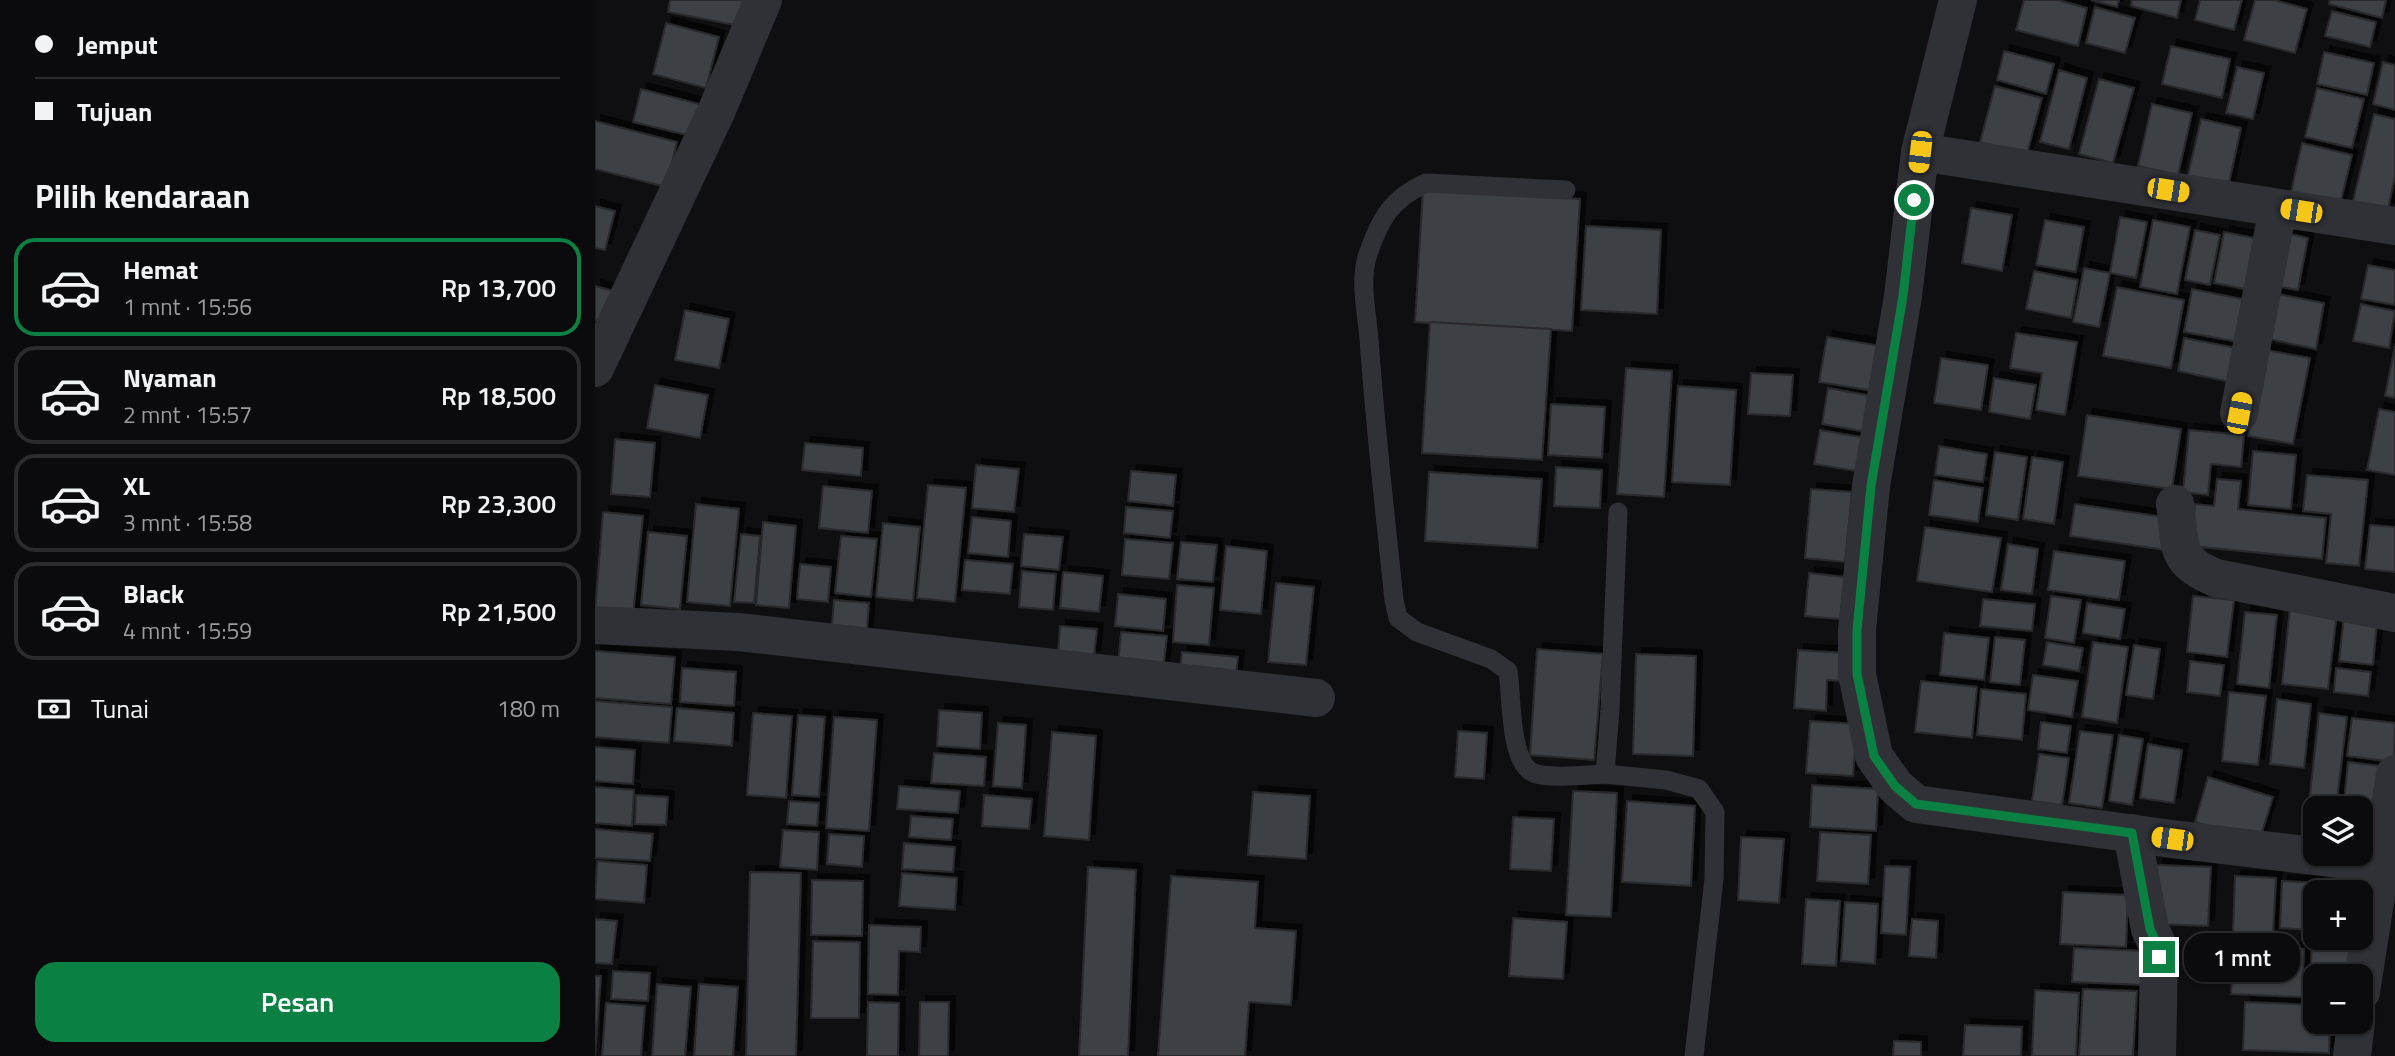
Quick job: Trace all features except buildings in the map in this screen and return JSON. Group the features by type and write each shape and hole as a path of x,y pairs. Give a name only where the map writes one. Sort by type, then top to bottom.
{"street":[{"path":"595,368 716,112 763,0"},
{"path":"1958,0 1920,152 1903,296 1871,486 1857,630 1857,674 1874,756 1895,786 1916,804 2132,833 2388,842"},
{"path":"1920,152 2395,226"},
{"path":"2239,413 2278,208"},
{"path":"2175,505 2181,552 2196,570 2216,578 2395,613"},
{"path":"595,625 738,632 1316,698"},
{"path":"2366,964 2388,842 2395,774"},
{"path":"2132,833 2150,929 2159,957 2157,1056"},
{"path":"2352,1056 2355,1034"}],"lane":[{"path":"1566,190 1426,183 1408,191 1390,206 1367,256 1366,293 1375,417 1394,600 1398,618 1417,632 1491,659 1508,671 1515,743 1524,768 1535,774 1605,774 1666,780 1699,789 1715,811 1714,879 1694,1056"},
{"path":"1605,774 1618,512"}],"route":[{"path":"1914,200 1903,296 1871,486 1857,630 1857,674 1874,756 1895,786 1916,804 2132,833 2150,929 2159,957"}]}
